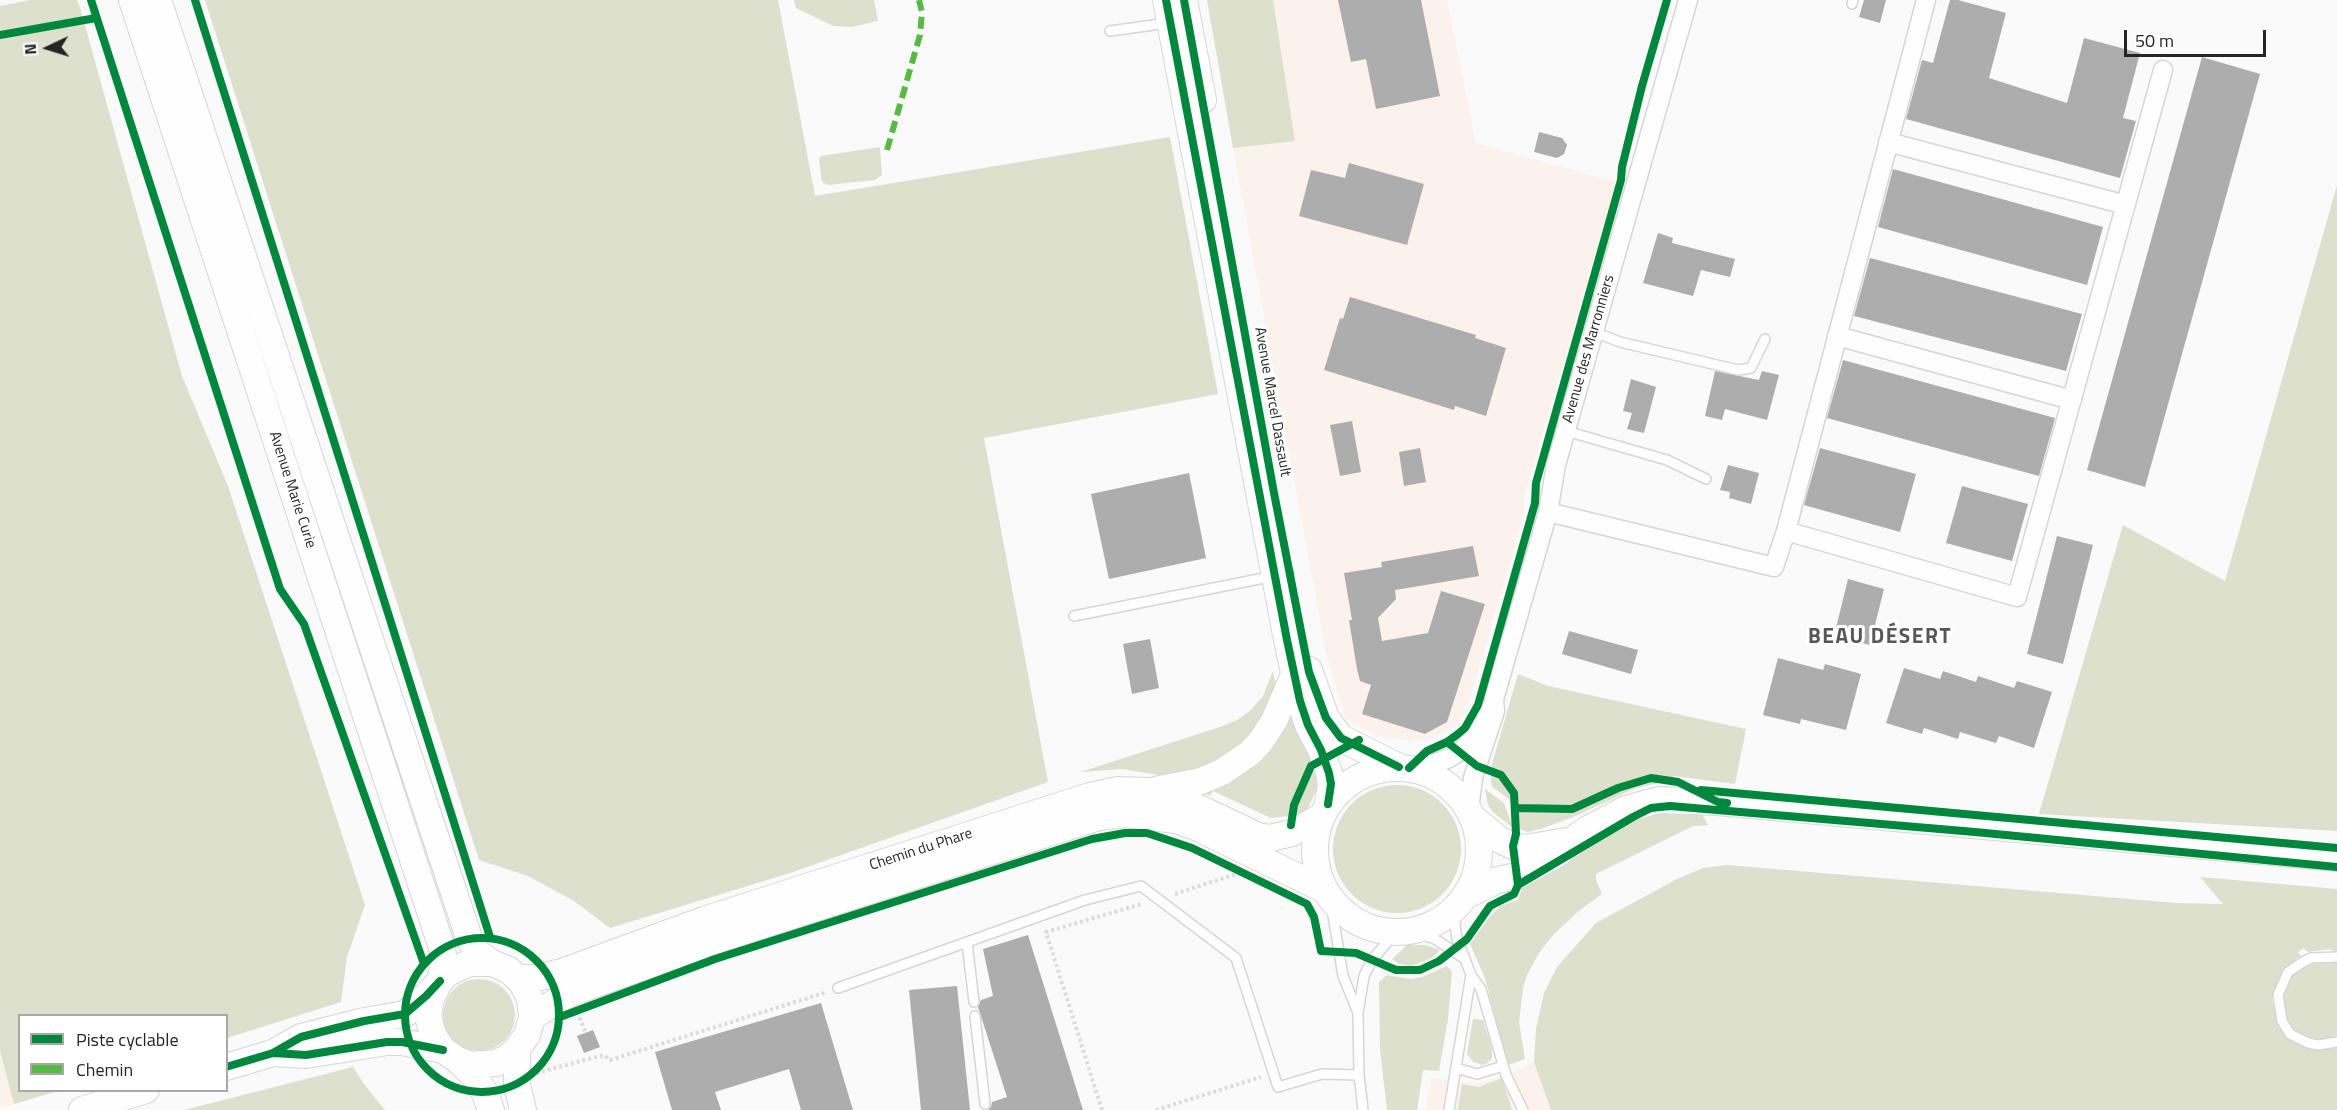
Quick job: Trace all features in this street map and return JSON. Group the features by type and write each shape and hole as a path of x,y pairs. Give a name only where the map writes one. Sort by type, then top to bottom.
{"main road":[{"name":"Avenue Marie Curie","path":"132,0 442,948 444,963 440,981"},
{"name":"Avenue Marie Curie","path":"158,0 469,938 477,952 492,963"},
{"name":"Avenue Marcel Dassault","path":"1177,10 1282,575 1294,675 1308,725 1321,750 1329,773 1331,784 1325,810"},
{"name":"Avenue Marcel Dassault","path":"1282,575 1309,672 1326,718 1341,738 1362,751 1408,769"},
{"path":"1146,791 1201,781 1240,761 1261,741 1285,700 1294,675"},
{"path":"1572,840 1535,847 1513,846 1500,840 1471,813 1448,785 1408,769 1372,771 1347,784 1325,810 1316,834 1315,853 1318,872 1328,894 1341,910 1354,920 1385,931 1408,931 1430,925 1446,916 1462,900 1497,880 1516,876 1559,853 1572,840 1626,809 1659,800 1685,799 2337,858"},
{"name":"Chemin du Phare","path":"517,978 536,978 562,972 704,920 1081,798 1118,790 1146,791 1178,798 1257,836 1270,838 1292,833 1325,810"},
{"path":"1462,900 1474,878 1479,857 1478,836 1471,813"},
{"name":"Chemin du Phare","path":"532,1017 568,994 709,943 1100,817 1137,814 1175,820 1196,827 1328,894"},
{"path":"228,1066 273,1053 301,1037 364,1021 405,1014 448,973 469,963 492,963 509,970 522,983 530,999 532,1017 528,1035 517,1050 496,1063 470,1065 451,1055 395,1042 306,1054 273,1053"},
{"path":"440,981 431,998 428,1016 433,1035 476,1077 491,1110"},
{"path":"517,1050 517,1085 523,1110"},
{"path":"82,1110 140,1092"}],"street":[{"name":"Avenue des Marronniers","path":"1408,769 1449,758 1464,749 1486,708 1494,699 1548,512 1556,465 1688,0"},
{"path":"1548,512 1774,567 1786,531 1926,0"},
{"path":"1786,531 2017,597 2163,70"},
{"path":"1888,142 2126,205"},
{"path":"1837,336 2072,400"},
{"name":"Avenue des Marronniers","path":"1471,813 1473,778 1496,711 1494,699"}],"lane":[{"path":"1110,31 1177,10"},
{"path":"1594,332 1620,342 1738,370 1751,368 1766,339"},
{"path":"1566,431 1667,460 1706,478"},
{"path":"1074,615 1282,575"},
{"path":"838,988 1085,900 1141,886 1236,958 1278,1087 1322,1074 1359,1076"},
{"path":"1328,894 1343,976 1358,1013"},
{"path":"1462,900 1455,925 1457,939 1471,975 1481,989 1503,1066 1523,1110"},
{"path":"1363,1110 1359,1076 1358,1013 1364,976 1372,960 1389,940 1408,931 1436,939 1465,959"},
{"path":"967,942 974,1002"},
{"path":"2337,957 2311,958 2288,972 2278,995 2282,1021 2290,1034 2318,1045 2337,1042"},
{"path":"1449,1110 1471,975"},
{"path":"975,1016 985,1104"},
{"path":"1456,1068 1477,1074 1503,1066"}],"path":[{"path":"1231,867 1244,874"},
{"path":"1102,1110 1046,932 1244,874"},
{"path":"536,1083 533,1074 604,1055 610,1060 838,988"},
{"path":"586,1033 572,1013 587,1008"},
{"path":"1156,1110 1274,1073"}],"shaded area":[{"path":"1273,0 1447,0 1476,143 1616,182 1525,493 1523,518 1467,709 1459,725 1430,739 1418,742 1378,737 1346,719 1326,653 1233,148 1295,140"},
{"path":"0,1051 14,1104 0,1108"},
{"path":"1534,1062 1551,1110 1426,1110 1431,1078 1477,1083 1506,1075"}],"green space":[{"path":"30,0 77,0 80,7 182,376 228,486 365,905 347,957 341,1002 228,1038 228,1014 18,1014 18,1092 55,1092 14,1104 0,1051 0,6"},
{"path":"205,0 778,0 815,196 1170,137 1218,394 984,438 1048,782 790,873 610,928 574,901 528,876 479,860"},
{"path":"794,0 874,0 878,21 852,27 833,26 796,8"},
{"path":"1207,0 1273,0 1295,141 1233,148"},
{"path":"880,147 882,175 875,180 828,185 822,182 819,159 821,156"},
{"path":"2337,185 2337,831 2039,814 2123,525 2225,581"},
{"path":"1273,671 1279,701 1232,760 1177,778 1122,769 1080,772 1237,720 1250,711 1263,696"},
{"path":"1518,674 1548,686 1746,729 1735,784 1674,776 1668,781 1636,788 1578,815 1541,829 1528,832 1519,829 1514,808 1509,799 1492,787 1490,771"},
{"path":"1290,717 1316,771 1317,789 1307,810 1294,819 1289,816 1271,818 1213,791 1210,796 1195,789"},
{"path":"1397,785 1421,790 1442,804 1456,825 1461,849 1456,873 1442,894 1421,908 1397,913 1373,908 1352,894 1338,873 1333,849 1338,825 1352,804 1373,790"},
{"path":"1485,789 1504,803 1513,828 1493,812 1488,805"},
{"path":"1699,809 1708,825 1693,826 1596,874 1602,894 1554,934 1539,953 1527,975 1523,988 1519,1023 1525,1059 1508,1065 1485,978 1470,944 1487,920 1500,906 1518,900 1524,881 1564,864 1630,821 1648,814"},
{"path":"1727,865 2177,903 2223,904 2200,877 2337,889 2337,952 2329,949 2308,952 2303,948 2298,953 2303,957 2297,958 2286,969 2272,999 2277,1022 2286,1036 2295,1043 2325,1049 2337,1046 2337,1110 1551,1110 1534,1062 1536,1029 1544,993 1557,967 1596,923 1677,879 1703,868"},
{"path":"1407,945 1425,945 1440,950 1432,958 1411,966 1399,964 1392,959"},
{"path":"2326,959 2337,960 2337,1038 2321,1041 2296,1034 2289,1027 2284,1020 2282,1000 2291,977 2298,970"},
{"path":"1447,966 1452,971 1448,1019 1439,1071 1423,1070 1417,1110 1387,1110 1380,1049 1379,982 1387,975 1410,979 1422,977"},
{"path":"479,979 493,982 505,989 512,1001 515,1015 512,1029 505,1041 493,1048 479,1051 465,1048 453,1041 446,1029 443,1015 446,1001 453,989 465,982"},
{"path":"1473,1019 1483,1020 1492,1049 1492,1058 1483,1065 1473,1062 1467,1054"},
{"path":"353,1067 385,1110 184,1110"},
{"path":"1502,1078 1512,1110 1458,1110 1462,1084 1479,1087"}],"building":[{"path":"1338,0 1421,0 1440,96 1376,109 1366,59 1351,62"},
{"path":"1864,0 1886,0 1880,23 1859,17"},
{"path":"1950,0 1958,0 2006,13 1989,78 2067,103 2084,38 2140,53 2123,118 2136,121 2120,178 1906,119 1922,60 1933,63"},
{"path":"2202,57 2260,74 2145,487 2087,470"},
{"path":"1539,132 1562,138 1567,145 1564,154 1557,158 1534,152"},
{"path":"1349,163 1424,184 1407,245 1299,216 1311,170 1345,178"},
{"path":"1893,169 2103,227 2087,285 1878,227"},
{"path":"1658,233 1673,238 1672,243 1735,259 1730,277 1701,270 1693,296 1643,283"},
{"path":"1870,258 2082,314 2066,371 1854,316"},
{"path":"1350,297 1476,335 1475,338 1506,348 1486,416 1455,406 1454,410 1324,370 1340,318 1343,319"},
{"path":"1843,360 2055,418 2039,476 1827,418"},
{"path":"1715,371 1759,380 1762,371 1779,375 1767,420 1725,409 1722,420 1705,416"},
{"path":"1631,379 1656,387 1644,433 1627,429 1632,413 1623,411"},
{"path":"1352,421 1361,472 1340,476 1330,425"},
{"path":"1420,448 1426,482 1404,486 1399,452"},
{"path":"1820,448 1916,474 1900,532 1804,505"},
{"path":"1728,465 1759,473 1751,504 1729,498 1730,492 1720,490"},
{"path":"1189,473 1206,558 1109,579 1091,494"},
{"path":"1962,486 2028,504 2012,561 1946,543"},
{"path":"2057,536 2093,545 2063,664 2027,654"},
{"path":"1473,546 1479,576 1395,590 1396,599 1378,618 1382,641 1428,633 1441,591 1485,604 1447,722 1425,734 1362,714 1371,685 1360,681 1357,669 1344,573 1382,567 1381,562"},
{"path":"1848,579 1884,589 1870,645 1834,636"},
{"path":"1569,631 1638,650 1631,674 1562,654"},
{"path":"1150,639 1159,688 1132,694 1123,644"},
{"path":"1778,658 1823,670 1825,664 1861,674 1846,730 1801,719 1800,724 1763,715"},
{"path":"1904,668 1940,679 1943,671 1976,682 1978,676 2014,688 2017,681 2052,692 2034,748 1999,736 1996,743 1960,732 1958,739 1924,728 1922,734 1886,723"},
{"path":"1028,935 1083,1110 988,1110 992,1102 1007,1097 978,1007 981,1000 993,996 983,949"},
{"path":"957,986 970,1110 921,1110 909,990"},
{"path":"821,1003 853,1110 801,1110 789,1069 715,1092 721,1110 672,1110 655,1052"},
{"path":"593,1030 600,1047 584,1053 577,1036"}],"marked path":[{"path":"887,150 920,35 922,12 919,0"}],"cycle path":[{"path":"91,0 280,589 304,624 424,964"},
{"path":"195,0 490,937"},
{"path":"1166,0 1287,640 1300,701 1329,773 1331,784 1328,804"},
{"path":"1184,0 1309,672 1326,718 1341,738 1399,767"},
{"path":"1409,768 1427,751 1447,742 1465,728 1478,705 1535,503 1536,483 1621,180 1622,167 1642,86 1667,0"},
{"path":"0,35 96,18"},
{"path":"1291,825 1294,805 1311,766 1359,740"},
{"path":"560,1017 715,959 1092,839 1125,833 1147,833 1192,848 1307,904 1314,917 1321,951 1356,953 1396,970 1420,970 1439,961 1467,939 1490,906 1514,894 1518,885 1513,846 1516,834 1514,793 1501,775 1477,766 1447,742"},
{"path":"1515,808 1572,809 1618,788 1651,778 1678,782 1718,802 1727,803"},
{"path":"1701,790 2337,848"},
{"path":"1518,885 1633,817 1651,808 1670,806 1975,832 2337,867"},
{"path":"482,938 511,944 525,951 536,961 546,972 553,986 559,1015 553,1044 546,1058 536,1069 525,1079 511,1086 482,1092 453,1086 439,1079 428,1069 418,1058 411,1044 405,1015 411,986 418,972 428,961 439,951 453,944 482,938"},
{"path":"228,1066 273,1053 301,1037 364,1021 405,1014 440,981"},
{"path":"273,1053 306,1055 387,1042 402,1042 443,1050"}],"district":[{"name":"BEAU DÉSERT","path":"1880,638"}]}
